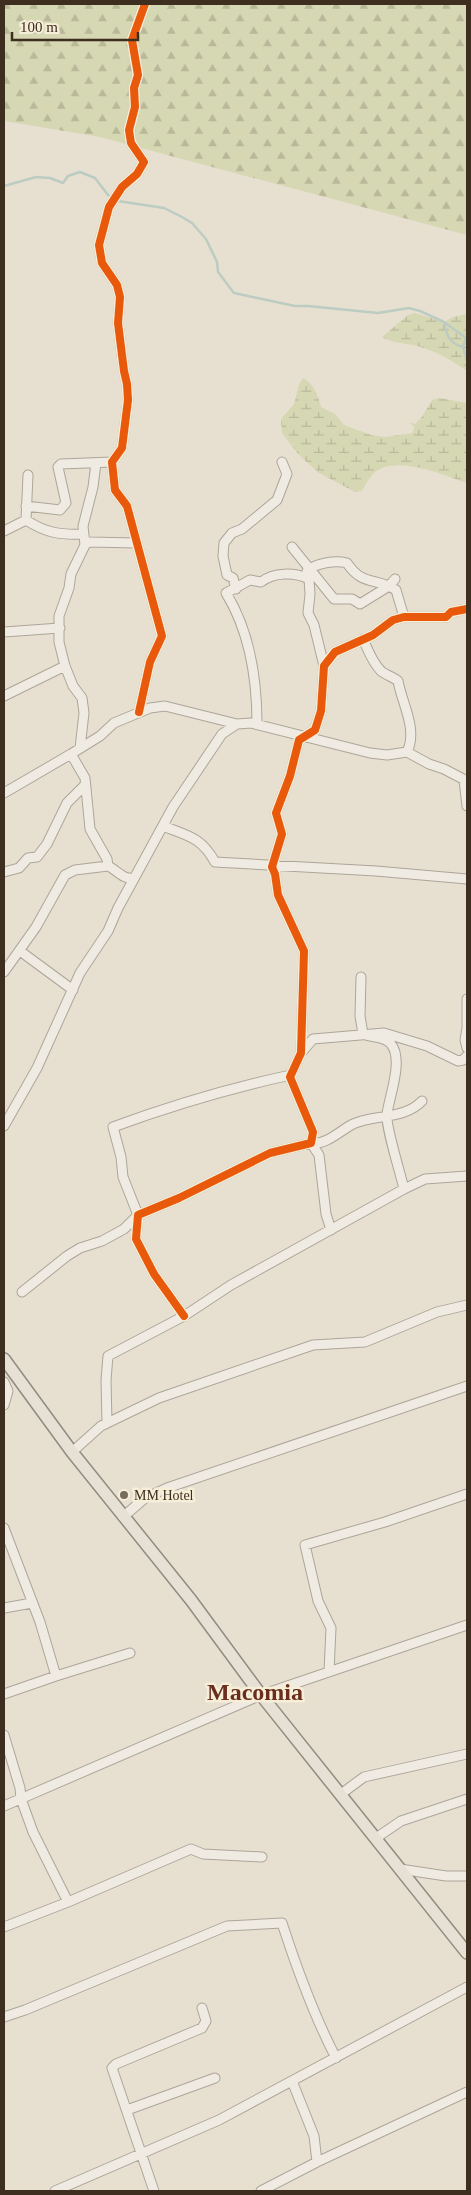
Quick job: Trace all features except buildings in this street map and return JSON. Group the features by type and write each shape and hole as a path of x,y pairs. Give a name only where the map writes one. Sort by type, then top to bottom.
{"main road":[{"path":"4,1359 72,1452 191,1600 261,1695 467,1953"}],"street":[{"path":"139,712 150,662 162,636 127,506 115,490 112,462 122,448 127,384 118,323 120,297 117,286 102,263 99,245 109,207 122,187 138,174 144,162 131,143 129,130 135,107 134,88 138,75 132,40 145,4"},
{"path":"26,506 60,510 66,503 58,468 61,464 112,462"},
{"path":"236,589 233,578 227,575 224,566 224,543 232,533 242,529 276,500 287,474 282,462"},
{"path":"85,545 83,534 85,515 93,487 96,463"},
{"path":"26,520 28,475"},
{"path":"26,520 40,528 63,535 83,534"},
{"path":"4,531 26,520"},
{"path":"80,748 84,713 82,698 73,686 65,666 59,642 59,616 69,588 71,574 85,545 89,542 138,543"},
{"path":"292,547 334,599 352,599 360,604 392,582"},
{"path":"302,576 310,568 337,561 347,563 354,574 366,581 392,582"},
{"path":"257,724 255,687 245,631 238,612 226,593 250,580 261,582 272,576 302,576 309,579 308,613 314,625 324,666 321,711 315,730 299,740 290,776 276,813 282,834 272,866 278,895 304,951 301,1053"},
{"path":"392,582 404,617"},
{"path":"324,666 335,652 364,639 393,620 404,617 446,617 451,612 467,609"},
{"path":"4,632 60,628"},
{"path":"364,639 371,657 382,672 393,676 398,681 410,724 411,737 407,752"},
{"path":"4,696 65,666"},
{"path":"4,793 100,736 114,723 139,712 165,706 204,714 237,724 257,724 370,753 387,755 407,752 428,764 444,769 466,781 467,806"},
{"path":"4,1126 37,1068 80,973 108,931 134,878 173,807 222,734 237,724"},
{"path":"71,754 85,778 90,829 107,859 108,866"},
{"path":"4,872 19,868 28,858 37,857 47,844 67,803 85,785"},
{"path":"162,826 197,839 215,862 367,870 467,879"},
{"path":"4,972 36,928 65,875 75,870 108,866 128,879 134,878"},
{"path":"20,951 73,990"},
{"path":"361,977 360,1016 363,1034"},
{"path":"467,999 467,1048"},
{"path":"332,1230 326,1214 319,1155 311,1142 313,1132 290,1077 301,1053 313,1039 384,1033 427,1046 458,1061 463,1060 467,1056"},
{"path":"363,1034 372,1038 384,1039 391,1044 394,1051 396,1080 386,1116 404,1189"},
{"path":"184,1316 154,1274 136,1239 138,1215 123,1177 121,1157 113,1127 168,1107 237,1086 286,1076 290,1077"},
{"path":"22,1292 67,1256 80,1248 102,1241 124,1229 138,1215 172,1202 270,1153 311,1142 316,1144 322,1142 354,1124 403,1114 422,1101"},
{"path":"107,1423 106,1380 108,1356 184,1316 231,1285 404,1189 425,1179 467,1176"},
{"path":"72,1452 100,1426 159,1398 313,1345 365,1342 437,1312 467,1305"},
{"path":"4,1382 8,1391 4,1405"},
{"path":"123,1517 145,1498 166,1488 467,1386"},
{"path":"329,1672 331,1628 318,1601 305,1545 385,1522 467,1494"},
{"path":"4,1528 40,1622 56,1676"},
{"path":"4,1608 32,1603"},
{"path":"4,1806 261,1695 467,1625"},
{"path":"4,1694 130,1653"},
{"path":"4,1735 7,1759 20,1788 21,1799 33,1832 68,1902"},
{"path":"341,1794 364,1777 467,1754"},
{"path":"376,1838 401,1821 467,1799"},
{"path":"4,1926 68,1902 191,1850 203,1854 262,1856"},
{"path":"400,1869 446,1876 467,1876"},
{"path":"4,2017 227,1926 282,1923 320,2028 336,2058"},
{"path":"55,2191 219,2120 467,1987"},
{"path":"154,2191 112,2068 116,2064 202,2028 206,2021 202,2008"},
{"path":"127,2110 215,2078"},
{"path":"292,2081 314,2136 317,2162"},
{"path":"261,2191 317,2162 467,2092"}],"green space":[{"path":"4,4 467,4 467,235 100,137 4,121"},
{"path":"415,313 444,322 453,317 467,314 467,371 431,350 390,341 382,337 408,315"},
{"path":"303,378 313,387 321,407 335,414 344,425 371,435 385,437 413,433 414,426 408,422 415,424 432,400 439,398 467,403 467,483 432,471 393,465 382,468 373,474 362,491 355,492 319,473 298,454 282,433 281,419 294,404 299,384"}],"waterway":[{"path":"4,186 36,177 50,178 63,183 68,176 80,172 95,178 108,195 118,201 164,208 192,223 206,239 217,262 218,272 234,293 295,306 378,313 409,308 420,311 444,322 466,338 463,347 467,361"},
{"path":"444,323 449,338 463,347"}],"cycle path":[{"path":"139,712 150,662 162,636 127,506 115,490 112,462 122,448 128,400 127,384 118,323 120,297 117,285 102,263 99,245 109,207 122,187 137,174 144,162 131,143 129,130 135,107 134,88 138,75 132,40 145,4"},
{"path":"184,1316 154,1274 136,1239 138,1215 179,1198 270,1153 311,1143 313,1132 290,1077 301,1053 304,951 278,895 272,867 282,834 276,813 290,776 299,740 315,730 321,711 324,666 335,652 373,635 393,620 404,617 446,617 451,612 467,609"}],"place":[{"name":"MM Hotel","path":"124,1495"}],"district":[{"name":"Macomia","path":"255,1692"}]}
